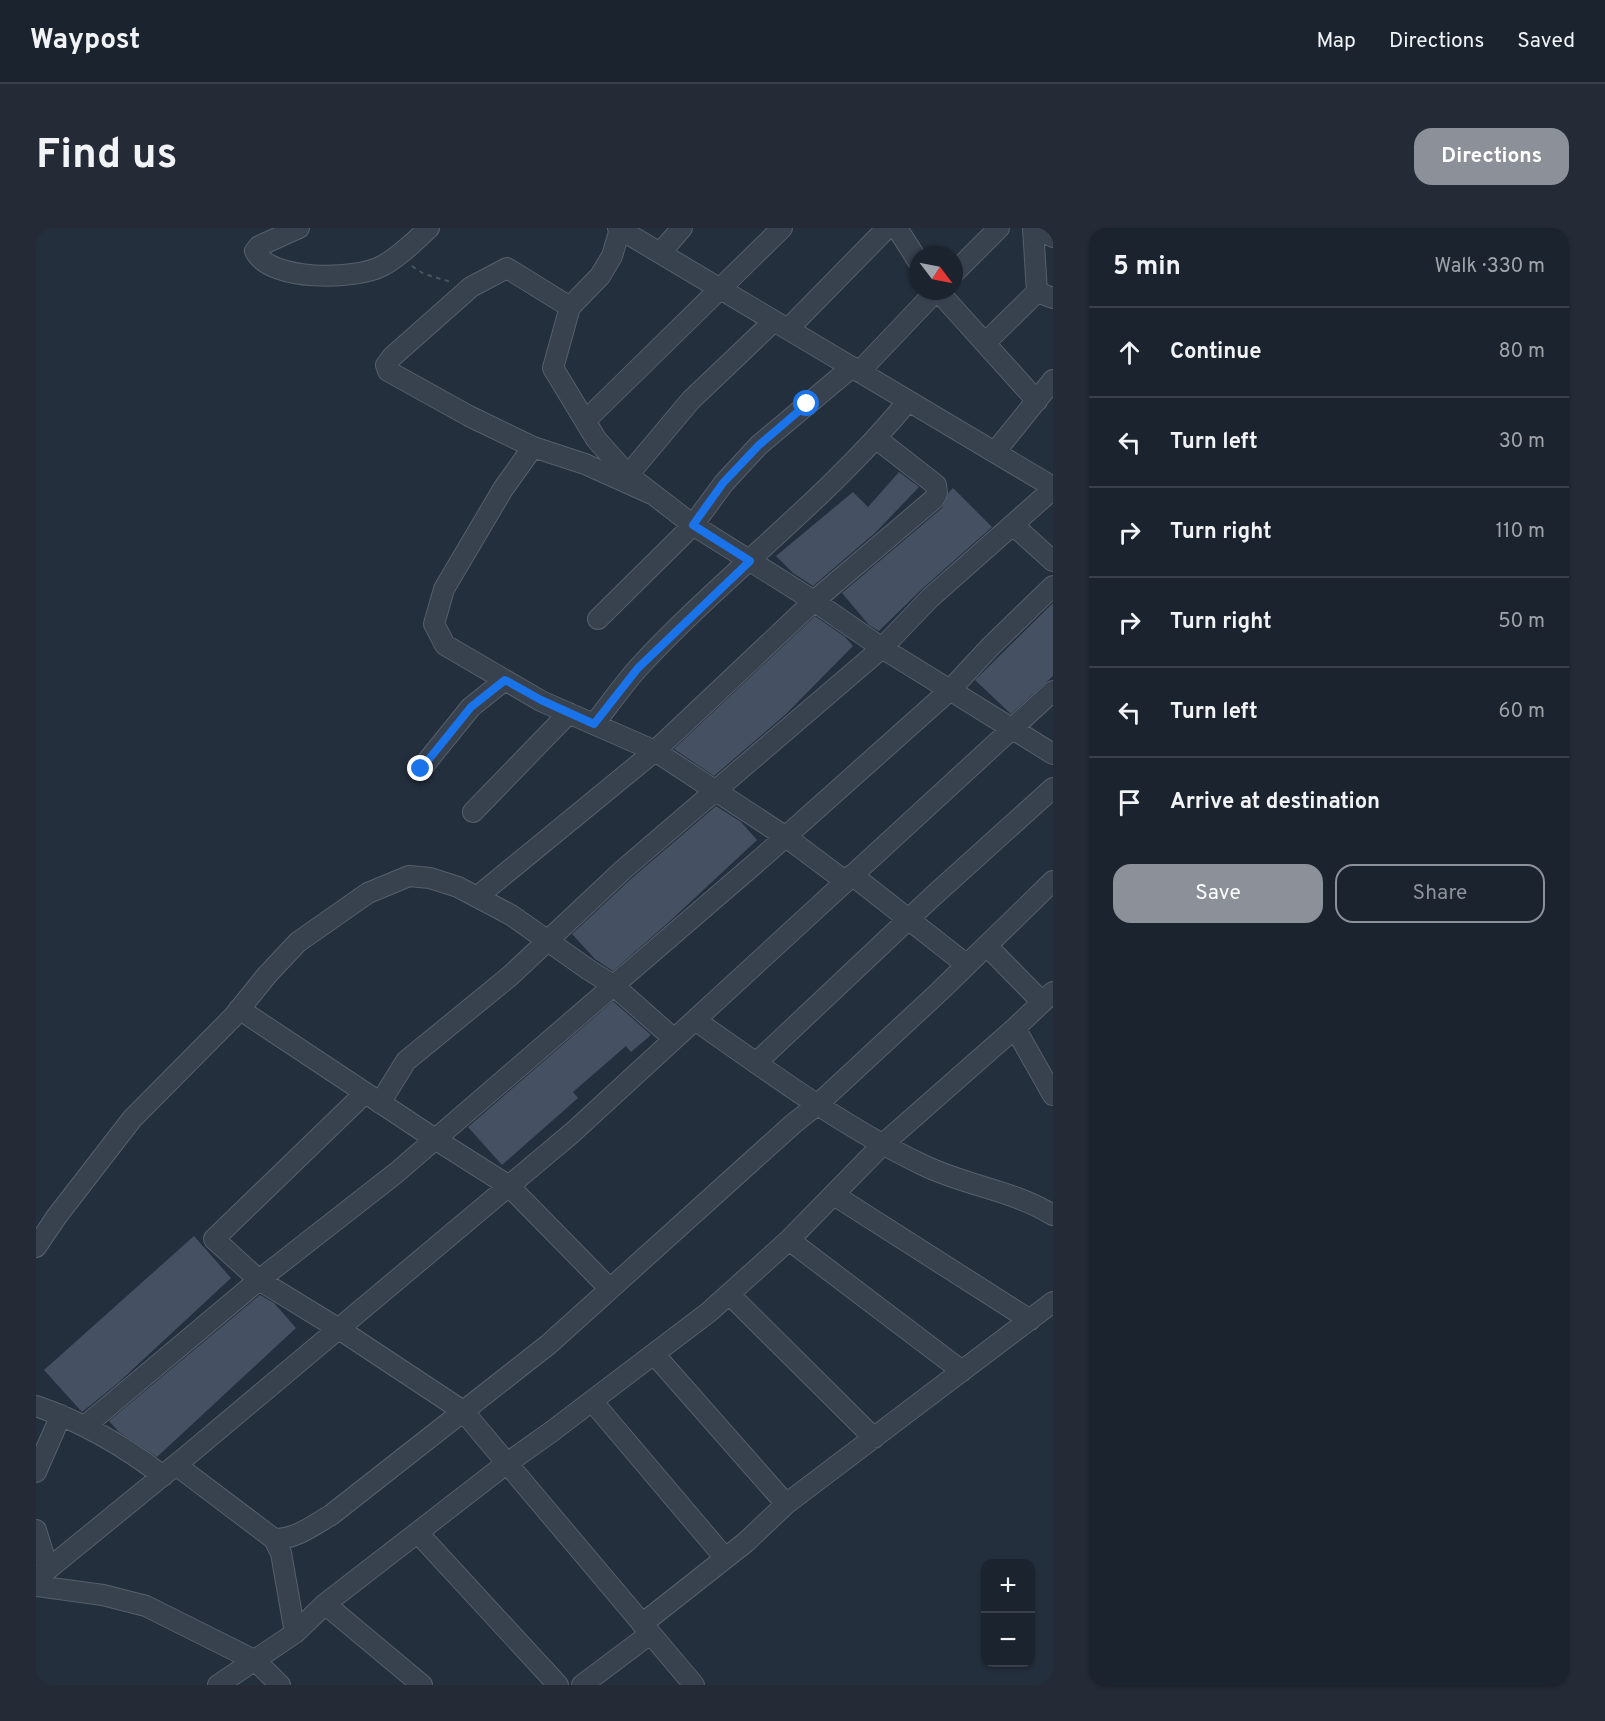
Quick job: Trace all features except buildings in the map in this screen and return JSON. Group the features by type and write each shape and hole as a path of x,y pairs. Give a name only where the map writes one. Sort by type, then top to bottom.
{"street":[{"path":"299,228 259,246 255,251 258,257 289,272 309,276 362,274 382,266 429,228"},
{"path":"694,1685 506,1464 464,1411 259,1280 214,1239 373,1098 406,1061 510,976 624,869 882,648 930,598 1053,488 619,228 612,256 600,276 570,307 553,368 596,439 628,475 693,525 814,601 882,648 1053,754"},
{"path":"660,253 682,228"},
{"path":"586,420 782,228"},
{"path":"628,475 692,400 781,325 887,228"},
{"path":"897,228 909,247"},
{"path":"963,264 999,228"},
{"path":"1035,228 1053,237"},
{"path":"985,343 1045,295 1035,228"},
{"path":"570,307 507,268 471,287 392,357 386,365 388,371 533,447 585,464 654,495"},
{"path":"598,619 693,525 723,483 759,445 855,369 928,300"},
{"path":"945,300 1036,401"},
{"path":"995,452 1053,380"},
{"path":"594,724 638,668 877,439 908,401"},
{"path":"478,896 655,751 814,601 934,499 937,493 936,485 877,439"},
{"path":"533,447 503,489 444,589 434,624 445,645 541,700 655,751 849,878 967,965"},
{"path":"1013,525 1053,561"},
{"path":"86,1426 259,1280 396,1173 786,837 950,690 990,647 1053,586"},
{"path":"421,769 471,707 505,680"},
{"path":"42,1574 170,1470 572,1133 1053,691"},
{"path":"473,812 569,713"},
{"path":"756,1063 1053,788"},
{"path":"36,1247 132,1119 239,1009 298,942 368,893 409,876 430,878 458,886 511,915 613,985 674,1039"},
{"path":"274,1539 286,1539 331,1515 549,1344 793,1124 817,1106 1053,882"},
{"path":"218,1685 295,1633 325,1604 506,1464 709,1312 789,1240 882,1145 1048,997 987,946"},
{"path":"239,1009 509,1186 609,1288"},
{"path":"695,1020 817,1106 882,1145 936,1172 1022,1198 1053,1215"},
{"path":"1015,1028 1053,1095"},
{"path":"834,1195 1030,1320"},
{"path":"789,1240 962,1371"},
{"path":"729,1294 873,1438"},
{"path":"582,1685 746,1542 786,1504 1053,1302"},
{"path":"654,1354 786,1504"},
{"path":"592,1401 725,1558"},
{"path":"36,1406 86,1426 170,1470 274,1539 281,1553 295,1633"},
{"path":"36,1472 61,1415"},
{"path":"36,1530 42,1574"},
{"path":"418,1533 558,1685"},
{"path":"36,1586 103,1595 146,1606 256,1661 280,1685"},
{"path":"325,1604 422,1685"}],"path":[{"path":"396,256 424,274 471,287"}],"route":[{"path":"421,769 471,707 484,694 505,680 541,700 594,724 638,668 750,561 693,525 723,483 759,445 807,404"}]}
